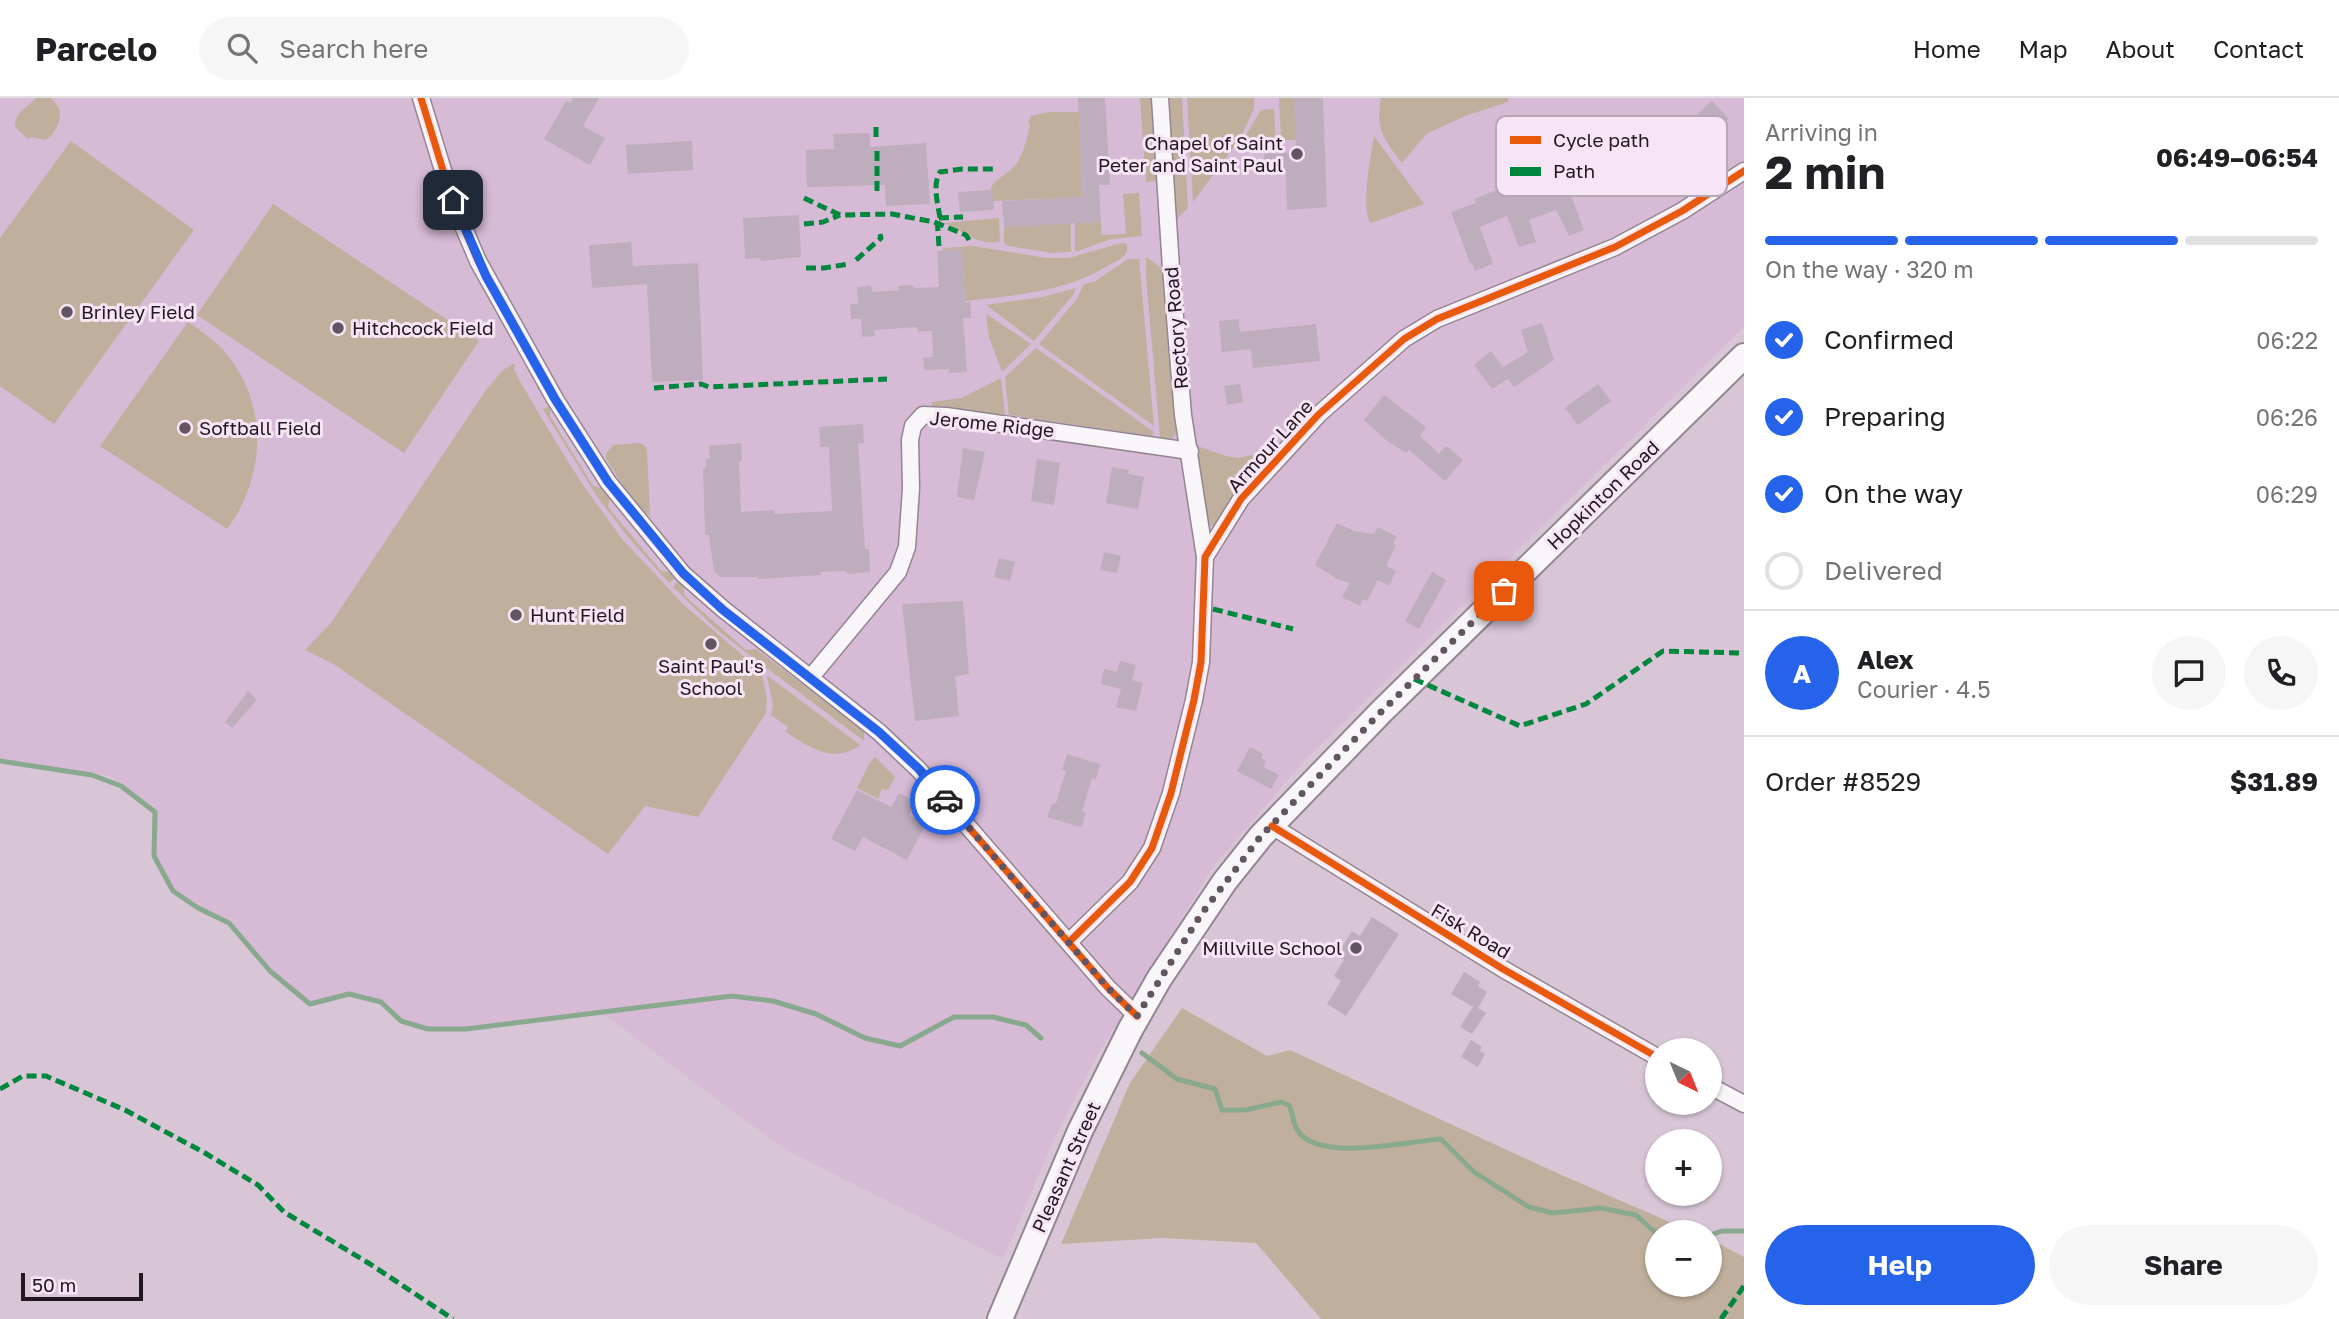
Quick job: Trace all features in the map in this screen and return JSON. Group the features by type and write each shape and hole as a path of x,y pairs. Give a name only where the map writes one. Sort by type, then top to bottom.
{"main road":[{"name":"Hopkinton Road","path":"1137,1016 1225,881 1272,826 1390,704 1744,356"},
{"name":"Pleasant Street","path":"999,1319 1080,1131 1137,1016"}],"street":[{"path":"421,98 453,200 478,261 555,399 608,482 683,573 723,610 879,732 919,769 1108,988 1137,1016"},
{"name":"Rectory Road","path":"1160,98 1183,415 1205,558"},
{"name":"Armour Lane","path":"1727,182 1744,171"},
{"name":"Armour Lane","path":"1069,942 1130,882 1152,848 1162,821 1194,700 1200,662 1205,558 1241,499 1318,415 1404,339 1437,319 1615,247 1705,196"},
{"name":"Jerome Ridge","path":"811,677 898,572 906,547 911,488 910,440 913,426 923,415 1190,451"},
{"name":"Fisk Road","path":"1272,826 1503,969 1645,1049"},
{"path":"1722,1092 1744,1104"}],"shaded area":[{"name":"Saint Paul's School","path":"0,98 1744,98 1744,327 1306,759 1213,867 1101,1049 1055,1136 1003,1259 792,1153 601,1012 466,1029 428,1029 401,1021 381,1002 349,994 310,1004 270,971 229,923 173,891 154,856 155,812 111,776 0,762"},
{"path":"36,98 51,98 60,110 57,126 45,140 33,137 28,139 15,127 19,114"},
{"path":"1140,98 1152,98 1157,181 1146,182"},
{"path":"1167,98 1182,98 1188,208 1176,220"},
{"path":"1187,98 1254,98 1254,109 1241,137 1193,202"},
{"path":"1279,98 1294,98 1296,140 1281,140"},
{"path":"1381,98 1508,98 1508,102 1465,116 1426,134 1402,163 1382,133 1379,118"},
{"path":"1274,109 1276,149 1236,152 1261,110"},
{"path":"1049,112 1079,112 1083,197 993,201 991,188 1017,163 1022,154 1031,116"},
{"path":"1374,136 1424,204 1371,223 1366,194"},
{"name":"Brinley Field","path":"71,141 194,230 54,424 0,386 0,238"},
{"path":"1139,193 1142,236 1111,239 1075,252 1075,223 1101,222 1102,235 1126,234 1123,194"},
{"name":"Hitchcock Field","path":"273,204 479,341 404,453 197,315"},
{"path":"999,218 1000,241 993,243 979,240 944,223"},
{"path":"1071,223 1071,252 1053,253 1008,246 1004,243 1004,227"},
{"path":"1121,243 1127,244 1127,251 1122,258 1077,281 1041,291 965,301 962,249 942,251 943,248 973,246 1047,258 1069,258"},
{"path":"1146,257 1164,270 1178,431 1173,438 1160,438"},
{"path":"1128,259 1139,259 1154,426 1039,344 1077,299 1084,284 1094,282"},
{"path":"1076,288 1034,341 986,305 1043,297"},
{"path":"986,314 1031,344 1002,372 989,337"},
{"name":"Softball Field","path":"188,322 218,345 237,369 255,414 257,438 250,486 227,529 100,446"},
{"path":"1036,348 1154,432 1152,436 1009,415 1005,377"},
{"name":"Hunt Field","path":"515,363 514,369 522,385 554,439 622,539 685,606 761,671 767,698 766,713 698,817 645,806 608,854 335,665 305,650 331,623 486,390 503,370"},
{"path":"1001,378 1005,415 932,407 932,402 961,398"},
{"path":"551,405 550,416 593,486 603,488 610,497 608,507 661,571 671,572 676,577 669,583 628,537 596,495 543,409"},
{"path":"640,443 647,450 650,515 633,499 606,459 606,454 613,445"},
{"path":"1200,447 1238,458 1271,451 1213,527 1204,520 1196,450"},
{"path":"679,580 684,585 684,595 746,650 756,649 860,727 864,733 864,741 716,629 673,587"},
{"path":"767,676 860,745 841,754 831,754 813,748 786,732 788,727 771,715 773,705"},
{"path":"875,757 895,777 888,790 882,789 878,799 857,788"},
{"path":"1182,1008 1267,1056 1290,1050 1665,1220 1645,1220 1645,1297 1722,1297 1722,1245 1744,1257 1744,1319 1321,1319 1256,1243 1163,1238 1061,1244 1130,1083"}],"building":[{"path":"573,98 599,98 583,126 605,138 590,165 544,139 566,101 570,103"},
{"path":"1078,98 1105,98 1110,185 1099,185 1101,222 1004,227 1002,201 1083,197"},
{"name":"Chapel of Saint Peter and Saint Paul","path":"1294,98 1323,98 1327,207 1287,210 1286,171 1265,172 1264,154 1296,152"},
{"path":"1712,101 1726,116 1695,116"},
{"path":"870,133 870,147 926,143 930,204 886,206 885,185 807,187 806,150 834,149 833,134"},
{"path":"692,141 693,170 628,174 626,145"},
{"path":"992,190 994,210 960,212 958,192"},
{"path":"1496,191 1496,196 1571,196 1584,230 1569,236 1556,210 1529,220 1536,242 1519,247 1507,216 1480,227 1493,264 1475,271 1451,212 1476,203 1474,199"},
{"path":"799,215 801,257 761,261 760,258 745,259 743,218"},
{"path":"631,242 633,266 698,263 703,380 652,382 647,284 592,288 589,245"},
{"path":"962,249 965,303 970,302 971,318 963,318 967,372 949,373 949,369 924,370 923,358 933,357 932,331 918,332 917,327 874,330 875,336 862,337 861,319 851,319 850,304 858,304 857,287 871,286 872,292 899,290 898,286 939,287 937,251"},
{"path":"1239,319 1240,332 1316,324 1320,361 1253,368 1251,349 1222,352 1219,321"},
{"path":"1542,323 1554,360 1514,387 1508,379 1492,389 1474,365 1491,351 1503,367 1528,352 1521,330"},
{"path":"1240,384 1243,402 1227,405 1224,386"},
{"path":"1598,384 1611,401 1578,425 1565,408"},
{"path":"1384,395 1426,427 1420,436 1439,454 1446,446 1463,460 1445,481 1409,450 1406,453 1386,440 1364,420"},
{"path":"863,424 864,443 858,443 865,549 869,549 870,572 821,572 821,575 758,579 720,577 714,571 709,535 705,535 703,468 706,467 706,459 710,458 709,446 741,443 741,512 774,510 774,514 832,511 829,447 820,447 819,427"},
{"path":"963,448 985,452 974,500 957,497"},
{"path":"1037,459 1060,463 1054,505 1031,501"},
{"path":"1112,467 1129,470 1128,474 1144,477 1138,509 1106,503"},
{"path":"1337,523 1354,531 1374,534 1378,527 1396,536 1393,544 1396,545 1386,566 1396,571 1389,586 1378,580 1367,601 1363,599 1360,606 1342,597 1350,583 1337,579 1315,565"},
{"path":"1104,552 1121,556 1117,573 1100,570"},
{"path":"999,558 1015,562 1010,581 994,577"},
{"path":"1432,572 1446,580 1419,629 1405,621"},
{"path":"963,601 969,674 955,676 959,716 915,721 902,604"},
{"path":"1120,661 1136,665 1132,680 1143,683 1136,711 1116,707 1121,689 1101,684 1104,669 1117,672"},
{"path":"248,691 257,700 232,728 225,722"},
{"path":"1250,747 1263,754 1261,758 1266,761 1263,767 1279,775 1271,789 1237,771"},
{"path":"1067,754 1100,764 1096,779 1092,778 1082,812 1086,813 1081,827 1047,817 1052,804 1056,803 1066,771 1062,770"},
{"path":"857,790 891,807 899,793 916,802 909,815 926,824 907,860 863,837 855,851 831,839"},
{"path":"1372,917 1399,934 1346,1016 1327,1004 1341,981 1334,976 1344,960 1337,955 1352,931 1360,936"},
{"path":"1464,972 1480,982 1478,986 1487,992 1478,1008 1486,1013 1472,1034 1460,1027 1473,1007 1451,994"},
{"path":"1471,1040 1482,1047 1480,1051 1485,1054 1478,1067 1461,1057"}],"waterway":[{"path":"0,761 92,775 121,786 155,812 154,856 173,891 198,908 229,923 270,971 310,1004 349,994 381,1002 401,1021 428,1029 466,1029 732,996 773,1001 816,1014 865,1038 900,1046 954,1017 993,1017 1026,1025 1041,1038"},
{"path":"1142,1053 1177,1079 1215,1089 1222,1110 1246,1110 1281,1102 1289,1105 1295,1126 1309,1141 1325,1146 1365,1148 1441,1139 1474,1172 1529,1207 1553,1213 1601,1208 1636,1215 1645,1223"},
{"path":"1722,1231 1744,1231"}],"marked path":[{"path":"876,127 876,141"},
{"path":"877,151 877,191"},
{"path":"940,218 936,189 940,172 995,169"},
{"path":"804,198 840,215 892,214 934,222 966,235 971,243"},
{"path":"804,224 823,222 840,215"},
{"path":"939,246 937,218 963,217"},
{"path":"856,260 881,238 880,234"},
{"path":"806,268 849,264"},
{"path":"654,388 701,384 709,387 887,379"},
{"path":"1213,609 1293,629"},
{"path":"1414,679 1520,726 1586,704 1663,651 1744,653"},
{"path":"0,1089 23,1076 46,1076 125,1110 258,1185 284,1212 453,1319"},
{"path":"1721,1319 1744,1286"}],"cycle path":[{"path":"421,98 452,200 478,261 555,399 608,482 683,574 723,609 879,732 919,770 1108,988 1137,1016"},
{"path":"1727,182 1744,171"},
{"path":"1069,942 1130,882 1152,848 1171,793 1201,662 1205,557 1241,499 1318,415 1404,339 1437,319 1615,247 1705,196"},
{"path":"1272,826 1503,969 1645,1050"}],"way so far":[{"path":"945,800 1108,988 1137,1016 1202,913 1261,836 1381,712 1504,591"}],"place":[{"name":"Chapel of Saint Peter and Saint Paul","path":"1297,154"},
{"name":"Brinley Field","path":"67,312"},
{"name":"Hitchcock Field","path":"338,328"},
{"name":"Softball Field","path":"185,428"},
{"name":"Hunt Field","path":"516,615"},
{"name":"Saint Paul's School","path":"711,644"},
{"name":"Millville School","path":"1356,948"}],"route":[{"path":"453,200 486,276 555,399 608,482 683,573 723,610 879,732 919,769 945,800"}]}
